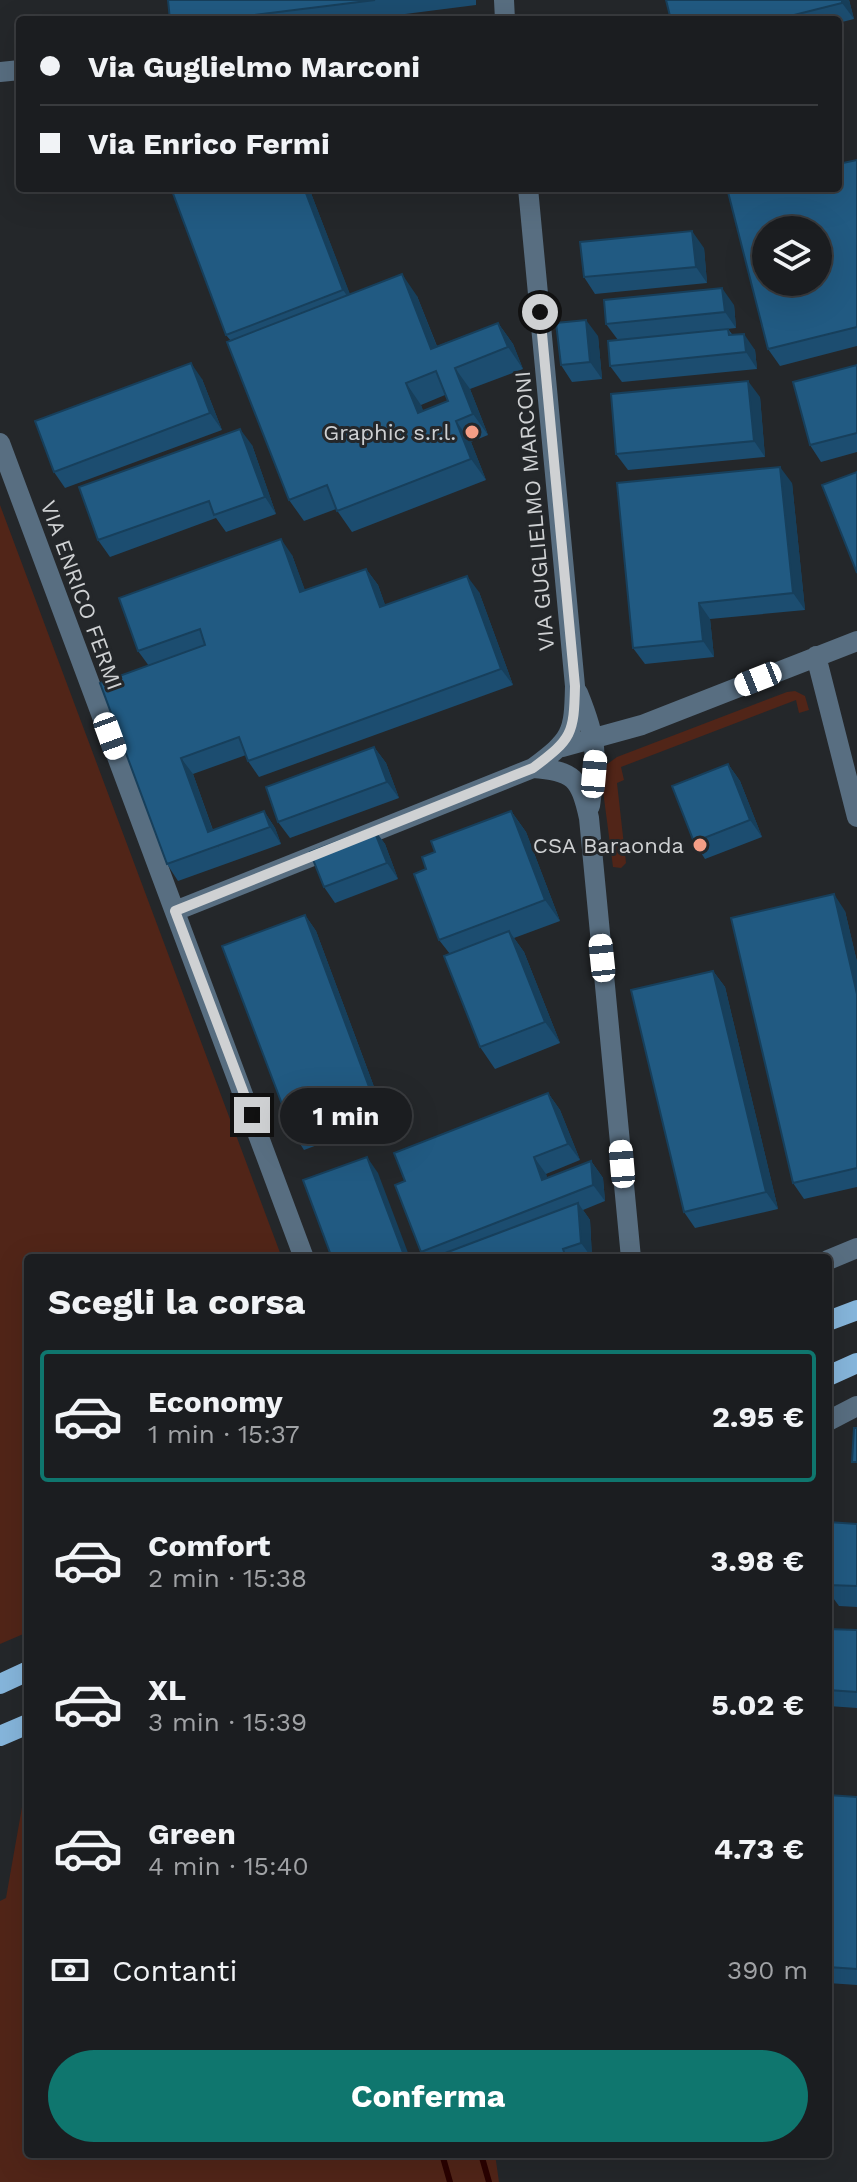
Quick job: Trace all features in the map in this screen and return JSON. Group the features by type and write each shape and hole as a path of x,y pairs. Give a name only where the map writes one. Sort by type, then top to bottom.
{"main road":[{"path":"832,1319 857,1310"},
{"path":"832,1374 857,1363"},
{"path":"0,1684 24,1673"},
{"path":"0,1736 24,1726"}],"street":[{"name":"VIA GUGLIELMO MARCONI","path":"528,192 575,686 574,718 562,747"},
{"name":"VIA ENRICO FERMI","path":"0,443 303,1254"},
{"path":"175,911 533,768 562,747 642,725 857,641"},
{"path":"816,656 857,817"},
{"name":"VIA GUGLIELMO MARCONI","path":"575,686 595,739 589,818"},
{"name":"VIA GUGLIELMO MARCONI","path":"533,768 558,770 570,775 582,790 589,818 631,1254"},
{"path":"832,1258 857,1248"},
{"path":"832,1419 857,1406"}],"shaded area":[{"path":"0,505 281,1254 24,1254 24,1634 0,1644"},
{"path":"795,691 805,696 809,710 799,713 796,700 621,767 624,780 617,783 626,863 621,868 613,867 602,783 606,765 617,757"},
{"path":"24,1796 24,2158 496,2158 499,2182 0,2182 0,1901 6,1898"}],"building":[{"path":"168,0 375,0 245,16 170,16"},
{"path":"666,0 842,0 842,3 790,16 670,16"},
{"path":"857,160 857,327 768,349 754,296 832,296 832,216 752,216 752,286 728,192 842,192 842,163"},
{"path":"172,192 306,192 343,290 226,335"},
{"path":"692,231 696,267 584,277 580,242"},
{"path":"402,274 431,349 498,323 508,347 455,368 473,414 456,421 471,459 337,511 327,485 289,500 227,342","holes":["436,371 448,401 418,413 406,383"]},
{"path":"722,288 725,312 606,324 604,300"},
{"path":"586,320 590,362 561,365 556,323"},
{"path":"728,329 729,335 744,334 746,352 610,366 608,341"},
{"path":"191,363 210,413 54,472 35,421"},
{"path":"857,365 857,433 810,445 793,382"},
{"path":"748,381 754,441 616,454 611,394"},
{"path":"240,429 265,497 214,515 209,501 98,540 79,487"},
{"path":"780,467 793,593 699,603 703,641 633,648 617,483"},
{"path":"857,472 857,573 822,485"},
{"path":"281,539 300,592 366,569 380,607 467,576 501,669 248,761 239,737 181,758 208,832 264,811 270,827 167,864 100,683 205,645 200,629 138,651 119,598"},
{"path":"374,747 387,782 278,822 266,787"},
{"path":"728,764 750,820 694,842 672,786"},
{"path":"511,811 545,900 439,940 414,874 426,869 422,857 435,852 431,841"},
{"path":"373,828 387,863 324,887 310,852"},
{"path":"834,894 857,994 857,1168 793,1183 731,918"},
{"path":"305,915 375,1103 293,1133 222,946"},
{"path":"509,931 545,1022 480,1047 444,956"},
{"path":"713,971 766,1192 684,1212 631,990"},
{"path":"548,1093 568,1144 534,1157 542,1180 591,1161 593,1185 421,1252 395,1185 405,1181 394,1153"},
{"path":"367,1157 403,1254 331,1254 303,1180"},
{"path":"578,1203 581,1243 563,1249 565,1254 443,1254"},
{"path":"854,1428 857,1428 857,1462 852,1462"},
{"path":"832,1522 857,1524 857,1586 832,1585"},
{"path":"832,1629 857,1630 857,1692 832,1690"},
{"path":"832,1795 857,1797 857,1969 832,1967"}],"waterway":[{"path":"443,2158 450,2182"},
{"path":"482,2158 489,2182"}],"place":[{"name":"Graphic s.r.l.","path":"472,432"},
{"name":"CSA Baraonda","path":"700,845"}],"route":[{"path":"252,1115 175,911 533,768 562,747 569,735 574,718 575,686 540,312"}]}
